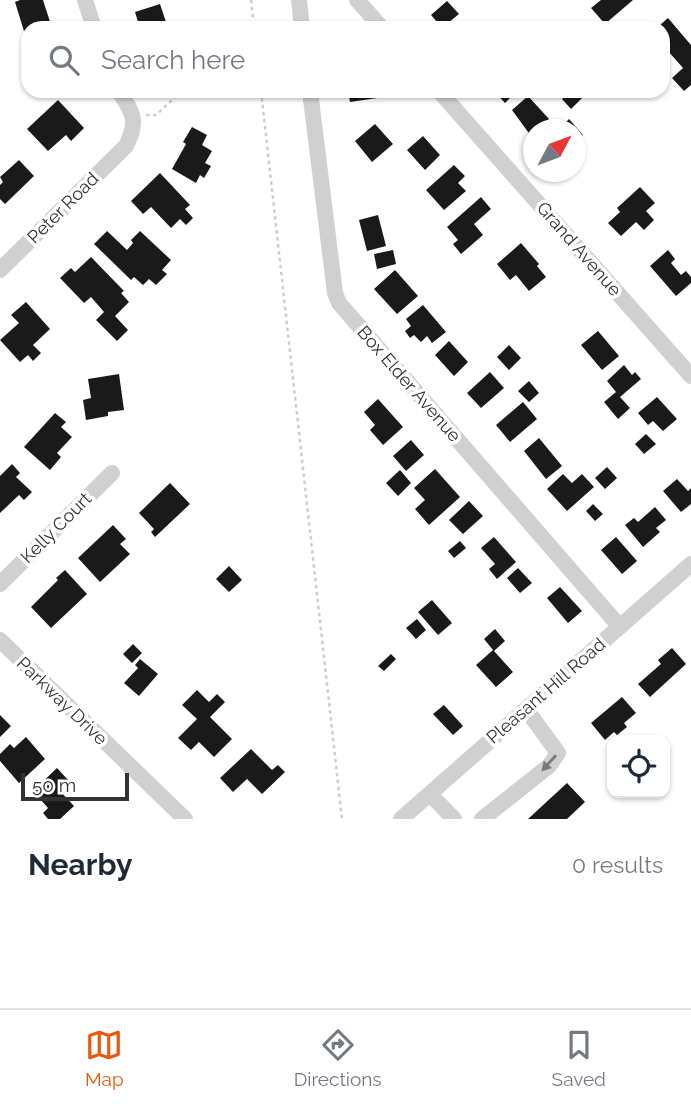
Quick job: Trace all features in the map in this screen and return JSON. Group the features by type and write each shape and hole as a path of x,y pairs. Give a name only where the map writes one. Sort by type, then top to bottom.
{"street":[{"path":"85,0 92,21"},
{"path":"357,0 376,21"},
{"path":"302,21 303,3"},
{"path":"122,98 134,116"},
{"name":"Box Elder Avenue","path":"311,98 335,293 339,303 620,627"},
{"name":"Grand Avenue","path":"445,98 691,376"},
{"name":"Peter Road","path":"0,270 126,146 134,131 134,116"},
{"name":"Kelly Court","path":"0,584 112,472"},
{"name":"Pleasant Hill Road","path":"401,819 691,564"},
{"name":"Parkway Drive","path":"0,640 185,819"},
{"path":"482,819 549,766 558,754 526,709"},
{"path":"430,794 454,819"}],"path":[{"path":"251,0 253,21"},
{"path":"134,116 156,115 174,98"},
{"path":"262,98 342,819"}],"building":[{"path":"43,0 50,21 21,22 15,2"},
{"path":"601,0 633,0 608,21 602,21 591,8"},
{"path":"447,1 459,14 450,21 436,21 431,15"},
{"path":"160,4 166,21 138,21 135,12"},
{"path":"668,18 691,45 691,85 684,91 672,78 683,68 670,53 670,21 665,21"},
{"path":"349,98 377,98 350,102"},
{"path":"526,98 530,98 549,119 523,119 523,125 512,110"},
{"path":"563,98 582,98 571,109"},
{"path":"58,100 84,128 71,141 66,135 48,151 27,129"},
{"path":"375,124 393,144 372,162 355,141"},
{"path":"192,127 207,135 202,145 212,151 205,163 211,166 204,178 200,175 196,183 172,169"},
{"path":"423,136 440,155 425,170 407,150"},
{"path":"19,160 34,176 5,204 0,199 0,185 3,182 0,177"},
{"path":"454,165 465,176 458,183 466,191 444,210 426,190"},
{"path":"160,173 190,205 185,209 193,218 186,225 180,219 171,228 151,207 143,214 131,201"},
{"path":"640,187 655,203 646,211 654,220 644,230 636,222 621,236 608,223 620,212 617,208"},
{"path":"481,197 491,209 474,224 483,235 461,254 453,244 458,240 447,227"},
{"path":"378,215 386,246 367,251 359,220"},
{"path":"107,231 127,250 133,243 131,240 140,231 171,260 162,270 167,274 156,285 149,279 143,285 134,277 131,280 94,244"},
{"path":"521,243 546,277 529,291 516,275 510,280 497,264"},
{"path":"393,250 396,264 377,269 374,254"},
{"path":"668,250 675,259 671,263 681,275 686,271 691,277 691,283 676,296 650,266"},
{"path":"91,257 124,291 121,293 129,302 115,316 128,330 117,341 96,320 104,312 91,297 84,303 60,278 71,268 75,272"},
{"path":"395,270 418,296 397,314 374,289"},
{"path":"26,302 50,329 33,345 41,353 33,361 28,355 20,362 0,340 19,323 11,315"},
{"path":"423,305 446,332 432,343 427,336 421,342 414,335 410,338 405,331 411,326 406,319"},
{"path":"598,331 619,356 602,370 581,345"},
{"path":"449,341 468,362 454,376 435,355"},
{"path":"509,345 521,358 509,370 497,357"},
{"path":"624,365 632,375 635,372 641,379 620,397 630,408 618,419 604,402 616,392 607,381"},
{"path":"490,372 504,388 481,408 467,393"},
{"path":"119,374 124,410 108,412 108,416 86,420 83,400 91,398 88,379"},
{"path":"529,381 539,393 529,402 518,391"},
{"path":"657,397 677,419 663,431 653,421 648,425 638,413"},
{"path":"378,399 403,427 383,445 370,430 375,425 364,412"},
{"path":"523,402 537,419 510,442 496,425"},
{"path":"55,413 66,422 61,427 72,437 57,453 61,457 50,470 24,447"},
{"path":"646,434 656,444 644,454 635,444"},
{"path":"539,438 562,466 546,479 524,451"},
{"path":"411,440 424,455 406,471 393,456"},
{"path":"12,464 20,473 16,477 32,492 24,500 19,495 0,513 0,476"},
{"path":"607,467 617,478 605,489 595,478"},
{"path":"435,469 460,497 429,525 415,509 425,500 414,488"},
{"path":"400,470 411,483 398,496 386,483"},
{"path":"563,474 572,483 582,474 594,487 567,511 547,489"},
{"path":"677,479 688,491 691,488 691,504 681,512 663,491"},
{"path":"170,483 190,504 155,537 151,532 154,529 139,513"},
{"path":"469,501 483,516 463,534 449,520"},
{"path":"593,504 603,514 595,521 586,511"},
{"path":"655,507 666,520 656,528 660,532 643,547 625,525 634,518 638,522"},
{"path":"113,525 126,539 120,544 130,554 100,582 78,558"},
{"path":"494,537 516,562 497,579 489,569 495,564 481,548"},
{"path":"616,537 637,561 622,574 601,550"},
{"path":"460,541 466,548 454,558 448,551"},
{"path":"229,566 242,580 229,592 216,579"},
{"path":"518,568 532,583 520,593 507,578"},
{"path":"65,570 87,594 51,628 31,607"},
{"path":"560,587 582,611 568,623 547,598"},
{"path":"432,600 452,623 438,635 418,612"},
{"path":"417,619 426,630 416,639 406,628"},
{"path":"495,629 505,641 494,651 513,672 496,687 476,665 493,650 484,639"},
{"path":"133,644 142,653 132,663 123,654"},
{"path":"672,648 686,664 650,697 638,684 661,664 658,660"},
{"path":"391,654 396,659 384,671 378,666"},
{"path":"140,659 158,674 139,696 124,683 138,668 135,665"},
{"path":"197,690 209,702 217,694 225,702 210,717 232,739 214,757 199,742 191,750 178,738 197,719 182,705"},
{"path":"622,697 636,713 624,723 627,727 617,735 614,732 607,735 605,740 591,723"},
{"path":"444,705 463,726 453,735 433,714"},
{"path":"0,715 11,726 0,737"},
{"path":"26,737 45,759 19,783 0,761 0,754 10,744 14,748"},
{"path":"251,749 272,770 278,765 285,772 262,794 247,779 233,792 220,778"},
{"path":"57,768 69,781 60,791 74,806 60,819 48,819 43,813 48,808 33,791"},
{"path":"567,783 585,802 567,819 528,819"}]}
